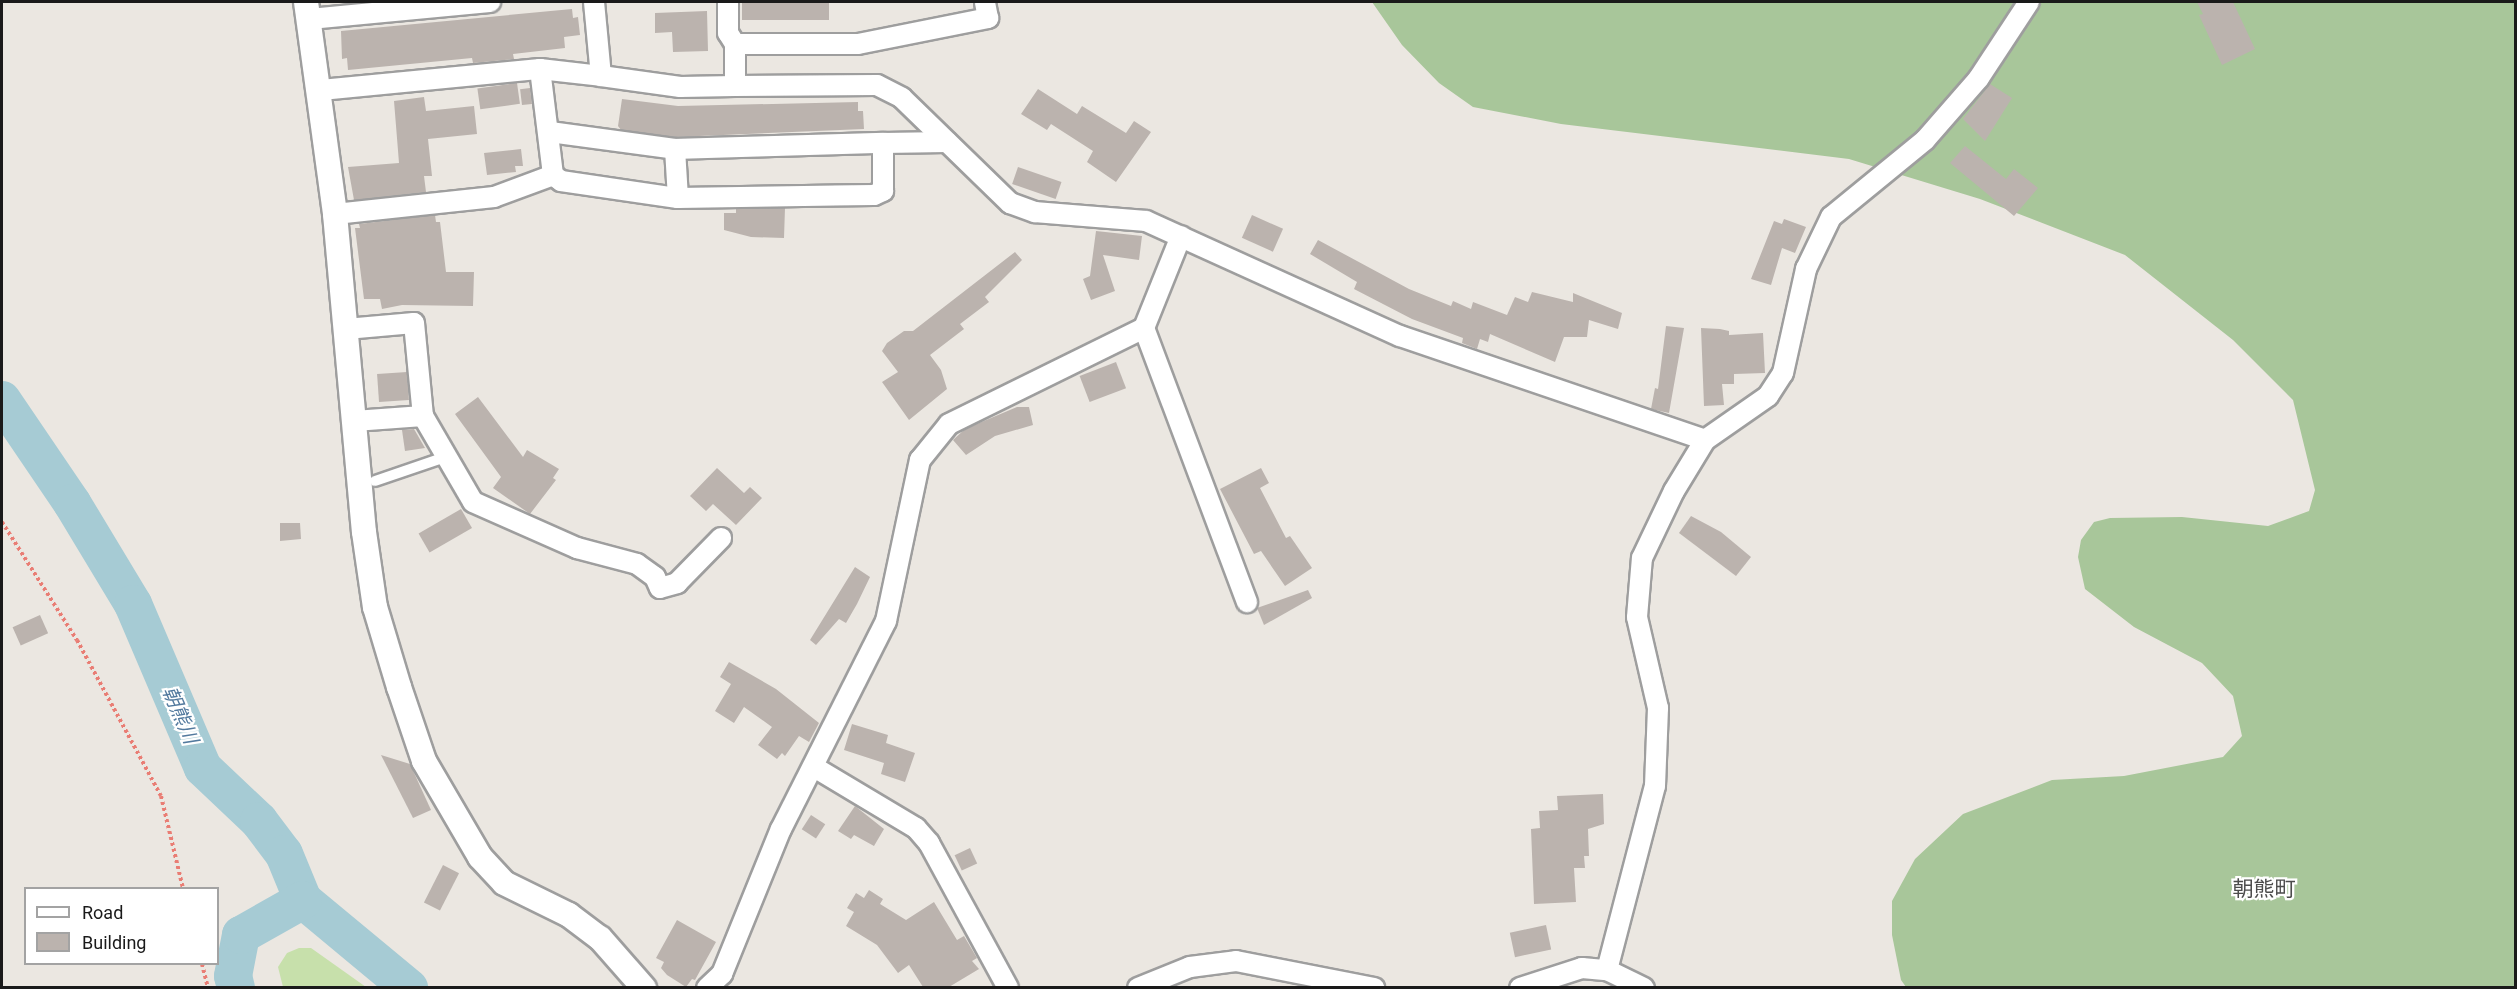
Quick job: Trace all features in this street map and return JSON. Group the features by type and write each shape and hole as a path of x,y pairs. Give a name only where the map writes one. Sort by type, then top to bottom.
{"street":[{"path":"490,2 307,10 321,90 375,607 413,730 437,787 480,857 504,883 570,915 593,932 644,987"},
{"path":"594,2 601,76"},
{"path":"728,2 728,33 735,44 735,86"},
{"path":"735,44 858,44 988,18 985,2"},
{"path":"1607,970 1655,786 1658,708 1637,617 1642,558 1674,490 1705,440 1767,396 1783,373 1806,269 1831,217 1925,140 1979,78 2030,2"},
{"path":"321,90 540,69 680,87 877,85 902,98 1010,203 1035,212 1146,221 1401,336 1705,440"},
{"path":"540,69 550,132 553,175 561,181 678,198 874,195 883,191 883,143"},
{"path":"550,132 675,149 947,142"},
{"path":"675,149 678,198"},
{"path":"335,214 494,197 553,175"},
{"path":"707,987 722,974 781,829 886,621 920,460 932,442 950,424 1144,328 1181,236"},
{"path":"346,329 414,323 423,416 473,502 577,548 637,564 655,577 660,588 677,583 721,538"},
{"path":"1144,328 1247,602"},
{"path":"354,421 423,416"},
{"path":"814,767 916,828 929,843 1008,987"},
{"path":"1138,987 1190,967 1236,962 1374,987"},
{"path":"1521,987 1582,968 1607,970 1644,987"}],"lane":[{"path":"375,481 445,457"}],"path":[{"path":"2,522 77,640 161,796 183,887"},
{"path":"202,965 208,987"}],"green space":[{"path":"1372,2 2515,2 2515,987 1906,987 1901,980 1892,935 1892,901 1915,859 1963,814 2052,780 2124,776 2223,757 2242,736 2233,696 2202,663 2134,627 2085,589 2078,557 2081,540 2094,522 2110,518 2182,517 2268,526 2309,511 2315,490 2293,400 2233,340 2125,255 1980,199 1849,159 1561,124 1473,107 1439,83 1402,45"},
{"path":"299,948 311,948 366,987 283,987 278,967 287,953"}],"building":[{"path":"742,2 829,2 829,20 742,20"},
{"path":"2197,2 2233,2 2255,49 2222,65 2199,15 2203,14"},
{"path":"572,9 573,18 578,17 580,35 564,37 565,48 513,54 514,59 473,63 472,58 348,70 347,58 342,59 341,31"},
{"path":"707,11 708,51 673,52 672,32 655,33 655,13"},
{"path":"517,83 520,104 480,109 477,89"},
{"path":"1990,84 2012,98 1985,141 1963,119"},
{"path":"530,88 532,104 522,105 520,89"},
{"path":"1038,89 1077,114 1082,106 1126,133 1134,121 1151,132 1116,182 1087,162 1093,151 1051,124 1047,130 1021,114"},
{"path":"424,97 426,111 474,106 477,134 428,139 432,176 424,176 426,192 354,200 348,167 399,163 394,101"},
{"path":"622,99 678,106 858,102 858,111 863,111 864,129 676,137 621,130 618,126"},
{"path":"1965,146 2006,179 2014,169 2038,188 2014,216 1950,163"},
{"path":"521,149 523,166 515,166 516,172 487,175 484,153"},
{"path":"1018,167 1061,182 1056,199 1012,184"},
{"path":"785,208 784,238 751,237 724,230 724,213 736,213 736,209"},
{"path":"435,215 436,222 440,222 446,272 474,272 473,306 402,305 382,309 380,299 364,299 355,228 360,228 359,224"},
{"path":"1252,215 1283,229 1273,252 1242,238"},
{"path":"1784,219 1806,227 1795,253 1782,248 1771,285 1751,279 1774,221 1782,224"},
{"path":"1096,231 1142,236 1139,260 1103,255 1115,291 1091,300 1083,279 1090,276"},
{"path":"1318,240 1409,289 1451,306 1453,301 1471,309 1473,302 1507,315 1515,297 1528,302 1532,292 1573,302 1573,293 1622,313 1618,329 1589,320 1587,337 1564,337 1555,362 1490,334 1488,342 1480,339 1477,349 1462,343 1463,338 1412,319 1354,289 1357,282 1310,254"},
{"path":"1015,252 1022,260 985,297 989,302 960,324 964,329 930,355 941,370 947,389 909,420 882,382 898,372 882,351 887,343 904,331 913,331"},
{"path":"1666,326 1684,328 1669,413 1651,409 1655,388 1658,389"},
{"path":"1701,328 1729,331 1729,335 1763,333 1765,373 1734,374 1734,384 1722,384 1724,405 1704,406"},
{"path":"1116,362 1126,388 1090,402 1080,376"},
{"path":"407,372 409,400 379,402 377,374"},
{"path":"478,397 523,457 527,450 559,469 553,478 556,480 530,514 493,488 501,477 455,414"},
{"path":"1017,407 1029,407 1033,425 995,436 966,455 953,440 965,429"},
{"path":"414,429 425,448 405,451 402,430"},
{"path":"717,468 744,493 750,487 762,498 736,525 713,504 706,511 690,496"},
{"path":"1261,468 1269,483 1260,488 1286,538 1290,536 1312,568 1285,586 1261,551 1254,554 1220,489"},
{"path":"461,509 472,528 430,553 419,534"},
{"path":"1691,516 1721,532 1751,557 1736,576 1679,533"},
{"path":"280,523 300,523 301,539 280,541"},
{"path":"855,567 870,577 857,604 846,623 839,619 816,645 810,640"},
{"path":"1308,590 1312,598 1264,625 1257,608"},
{"path":"40,615 48,633 21,645 13,627"},
{"path":"729,662 776,689 819,723 809,742 799,736 785,756 782,753 777,759 758,745 772,727 744,707 734,723 715,711 731,684 720,677"},
{"path":"852,724 888,735 886,743 915,753 905,782 881,774 884,763 844,750"},
{"path":"381,755 410,764 431,810 413,818"},
{"path":"1603,794 1604,824 1588,829 1589,856 1584,856 1585,868 1574,868 1576,902 1534,904 1531,829 1540,828 1539,811 1558,810 1557,796"},
{"path":"855,806 884,829 874,846 854,835 851,839 838,831"},
{"path":"811,815 825,824 816,839 802,829"},
{"path":"970,848 977,863 962,871 955,855"},
{"path":"443,865 459,873 440,911 424,902"},
{"path":"869,890 883,899 880,904 906,920 934,902 957,940 964,936 977,958 972,961 979,969 949,987 923,987 909,965 898,973 877,945 846,926 854,912 847,908 856,893 864,898"},
{"path":"677,920 716,942 695,980 692,979 686,987 667,975 661,968 664,962 656,958"},
{"path":"1546,925 1551,949 1515,957 1510,933"}],"waterway":[{"name":"朝熊川","path":"2,400 72,503 133,604 203,768 259,821 284,854 303,900 409,988"},
{"path":"236,988 233,976 241,935 303,900"}],"district":[{"name":"朝熊町","path":"2264,889"}]}
